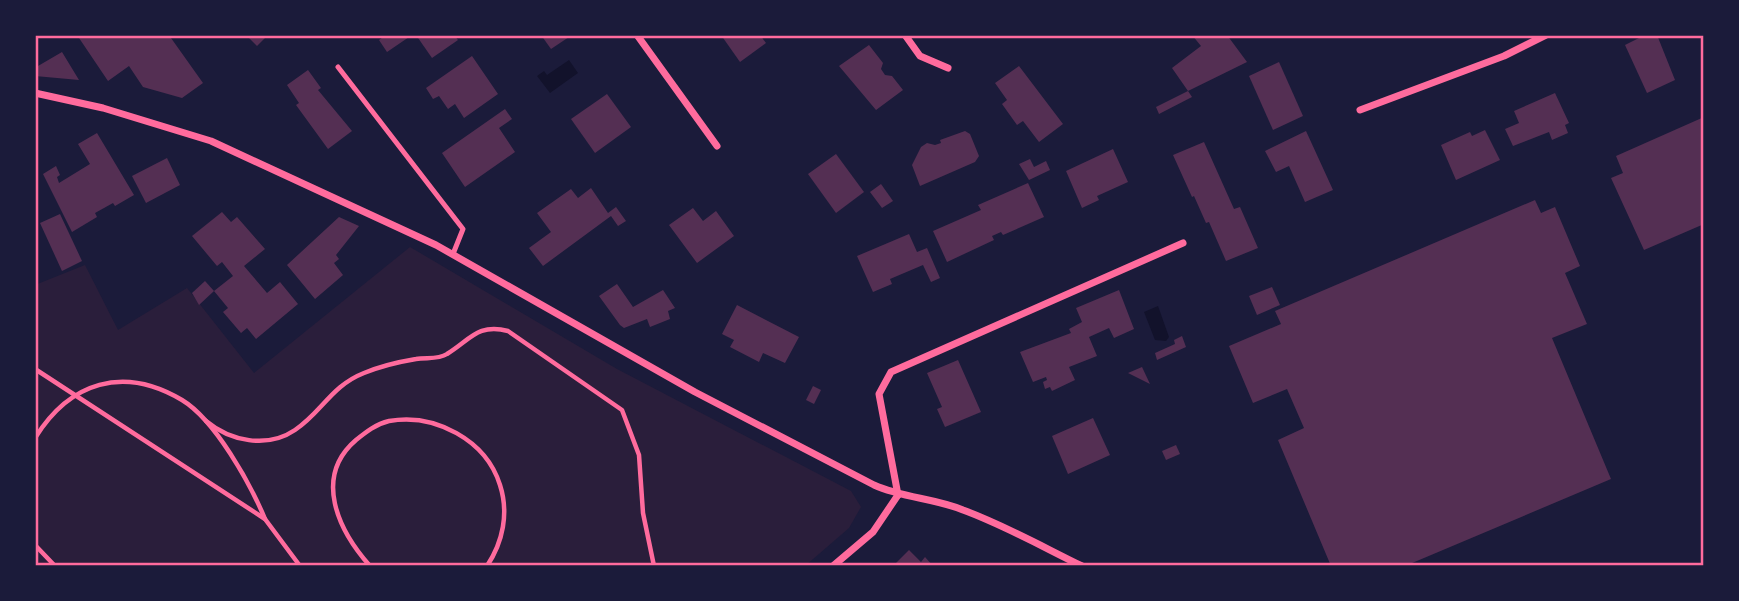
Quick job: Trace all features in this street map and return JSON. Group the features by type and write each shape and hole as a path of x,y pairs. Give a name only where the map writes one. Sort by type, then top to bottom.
{"street":[{"path":"638,35 717,146"},
{"path":"905,35 920,56 948,68"},
{"path":"1360,110 1504,56 1546,35"},
{"path":"35,93 103,108 211,141 453,254 695,392 898,495 940,502 965,510 1082,566"},
{"path":"833,566 873,532 898,495 879,394 891,372 1182,243"}],"lane":[{"path":"338,66 463,229 453,254"}],"path":[{"path":"35,438 59,407 74,395 99,383 126,381 158,389 184,401 206,421 230,437 259,441 275,438 296,429 335,389 354,377 388,364 437,358 479,330 495,328 508,331 622,410 639,456 643,513 654,566"},
{"path":"35,369 265,519"},
{"path":"206,421 243,475 265,519 300,566"},
{"path":"370,566 352,544 339,519 333,498 332,475 340,458 368,429 389,421 400,421 427,424 466,437 480,448 491,462 502,489 505,511 497,551 487,566"},
{"path":"35,545 55,566"}],"shaded area":[{"path":"569,60 578,73 550,93 537,76 544,71 547,75"},
{"path":"410,247 617,369 851,491 861,507 849,528 805,566 35,566 35,285 85,265 118,330 187,288 254,373"},
{"path":"1158,306 1169,337 1166,341 1155,340 1144,312"}],"building":[{"path":"77,35 175,35 171,38 203,83 182,98 143,87 129,66 108,81"},
{"path":"246,35 268,35 257,46"},
{"path":"386,35 412,35 387,52 379,40"},
{"path":"416,35 454,35 458,40 432,58"},
{"path":"541,35 572,35 551,49"},
{"path":"721,35 760,35 766,43 740,62"},
{"path":"1192,35 1227,35 1247,62 1188,91 1172,68 1201,46"},
{"path":"1645,35 1657,35 1675,80 1647,93 1625,45"},
{"path":"869,45 883,63 881,69 885,75 892,76 903,90 876,110 839,66"},
{"path":"62,52 79,80 35,76 35,61 38,66"},
{"path":"472,56 498,94 464,118 455,104 448,109 439,96 433,99 426,88"},
{"path":"1279,62 1303,116 1273,130 1249,76"},
{"path":"1019,66 1063,124 1039,142 1023,121 1017,125 1002,104 1007,100 995,83"},
{"path":"308,70 321,88 318,90 352,131 328,149 296,105 299,103 287,85"},
{"path":"1188,91 1192,97 1159,114 1156,107"},
{"path":"1555,93 1569,123 1565,125 1568,133 1552,140 1549,132 1513,146 1505,129 1519,123 1514,111"},
{"path":"607,94 631,127 595,153 571,119"},
{"path":"505,109 512,119 499,128 515,152 465,187 442,153"},
{"path":"1704,117 1704,224 1644,250 1611,178 1623,173 1616,156"},
{"path":"1485,130 1500,160 1456,180 1441,145 1470,132 1472,136"},
{"path":"965,131 970,134 979,156 975,162 920,186 912,165 921,147 927,143 941,143 940,140"},
{"path":"1306,131 1333,190 1305,202 1289,166 1276,172 1265,151"},
{"path":"97,133 134,195 95,213 97,217 72,232 43,174 56,166 60,175 57,177 59,183 90,164 78,144"},
{"path":"1204,142 1234,209 1240,207 1258,248 1226,261 1209,222 1206,223 1194,196 1192,197 1173,155"},
{"path":"1113,149 1128,182 1097,196 1099,200 1082,208 1066,171"},
{"path":"836,154 864,192 836,213 808,174"},
{"path":"167,158 180,185 146,203 132,176"},
{"path":"1030,159 1034,167 1046,161 1050,170 1029,180 1019,164"},
{"path":"1028,183 1044,217 1003,235 1001,232 992,236 994,240 947,262 933,231 981,210 978,205"},
{"path":"881,184 893,201 882,208 870,192"},
{"path":"591,188 608,213 616,207 626,221 618,226 611,216 543,266 529,248 551,232 537,213 571,189 578,198"},
{"path":"1535,200 1541,213 1555,207 1580,266 1565,273 1587,324 1552,338 1611,479 1405,566 1331,566 1278,440 1304,428 1287,389 1253,403 1229,346 1281,324 1275,311"},
{"path":"693,208 703,221 716,211 734,236 697,263 669,225"},
{"path":"222,212 231,222 237,217 265,249 244,266 267,293 280,282 298,304 256,339 247,328 241,333 223,312 228,308 214,291 233,276 222,262 217,266 192,236"},
{"path":"60,214 82,261 62,271 40,223"},
{"path":"339,217 359,226 336,255 339,259 334,263 343,275 315,299 287,265"},
{"path":"909,234 917,252 927,248 940,278 931,282 923,265 890,279 892,284 873,292 857,256"},
{"path":"205,281 214,291 199,305 192,293"},
{"path":"617,284 633,307 663,290 675,308 668,311 670,319 650,327 647,319 624,328 599,296"},
{"path":"1272,287 1280,305 1257,315 1249,296"},
{"path":"1119,290 1134,329 1114,338 1109,328 1089,337 1097,356 1069,367 1075,380 1052,391 1050,387 1045,389 1043,382 1047,380 1046,377 1033,382 1020,352 1071,333 1069,329 1082,322 1076,308"},
{"path":"737,305 799,337 785,363 763,353 759,362 730,347 734,340 722,334"},
{"path":"1182,336 1186,347 1157,360 1155,353 1175,344 1174,340"},
{"path":"958,360 981,412 945,427 937,409 942,407 927,373"},
{"path":"1142,367 1150,384 1128,373"},
{"path":"813,386 821,390 814,404 806,400"},
{"path":"1093,418 1110,455 1068,474 1052,436"},
{"path":"1176,445 1180,454 1166,460 1162,451"},
{"path":"909,550 921,562 925,557 933,566 893,566"}]}
